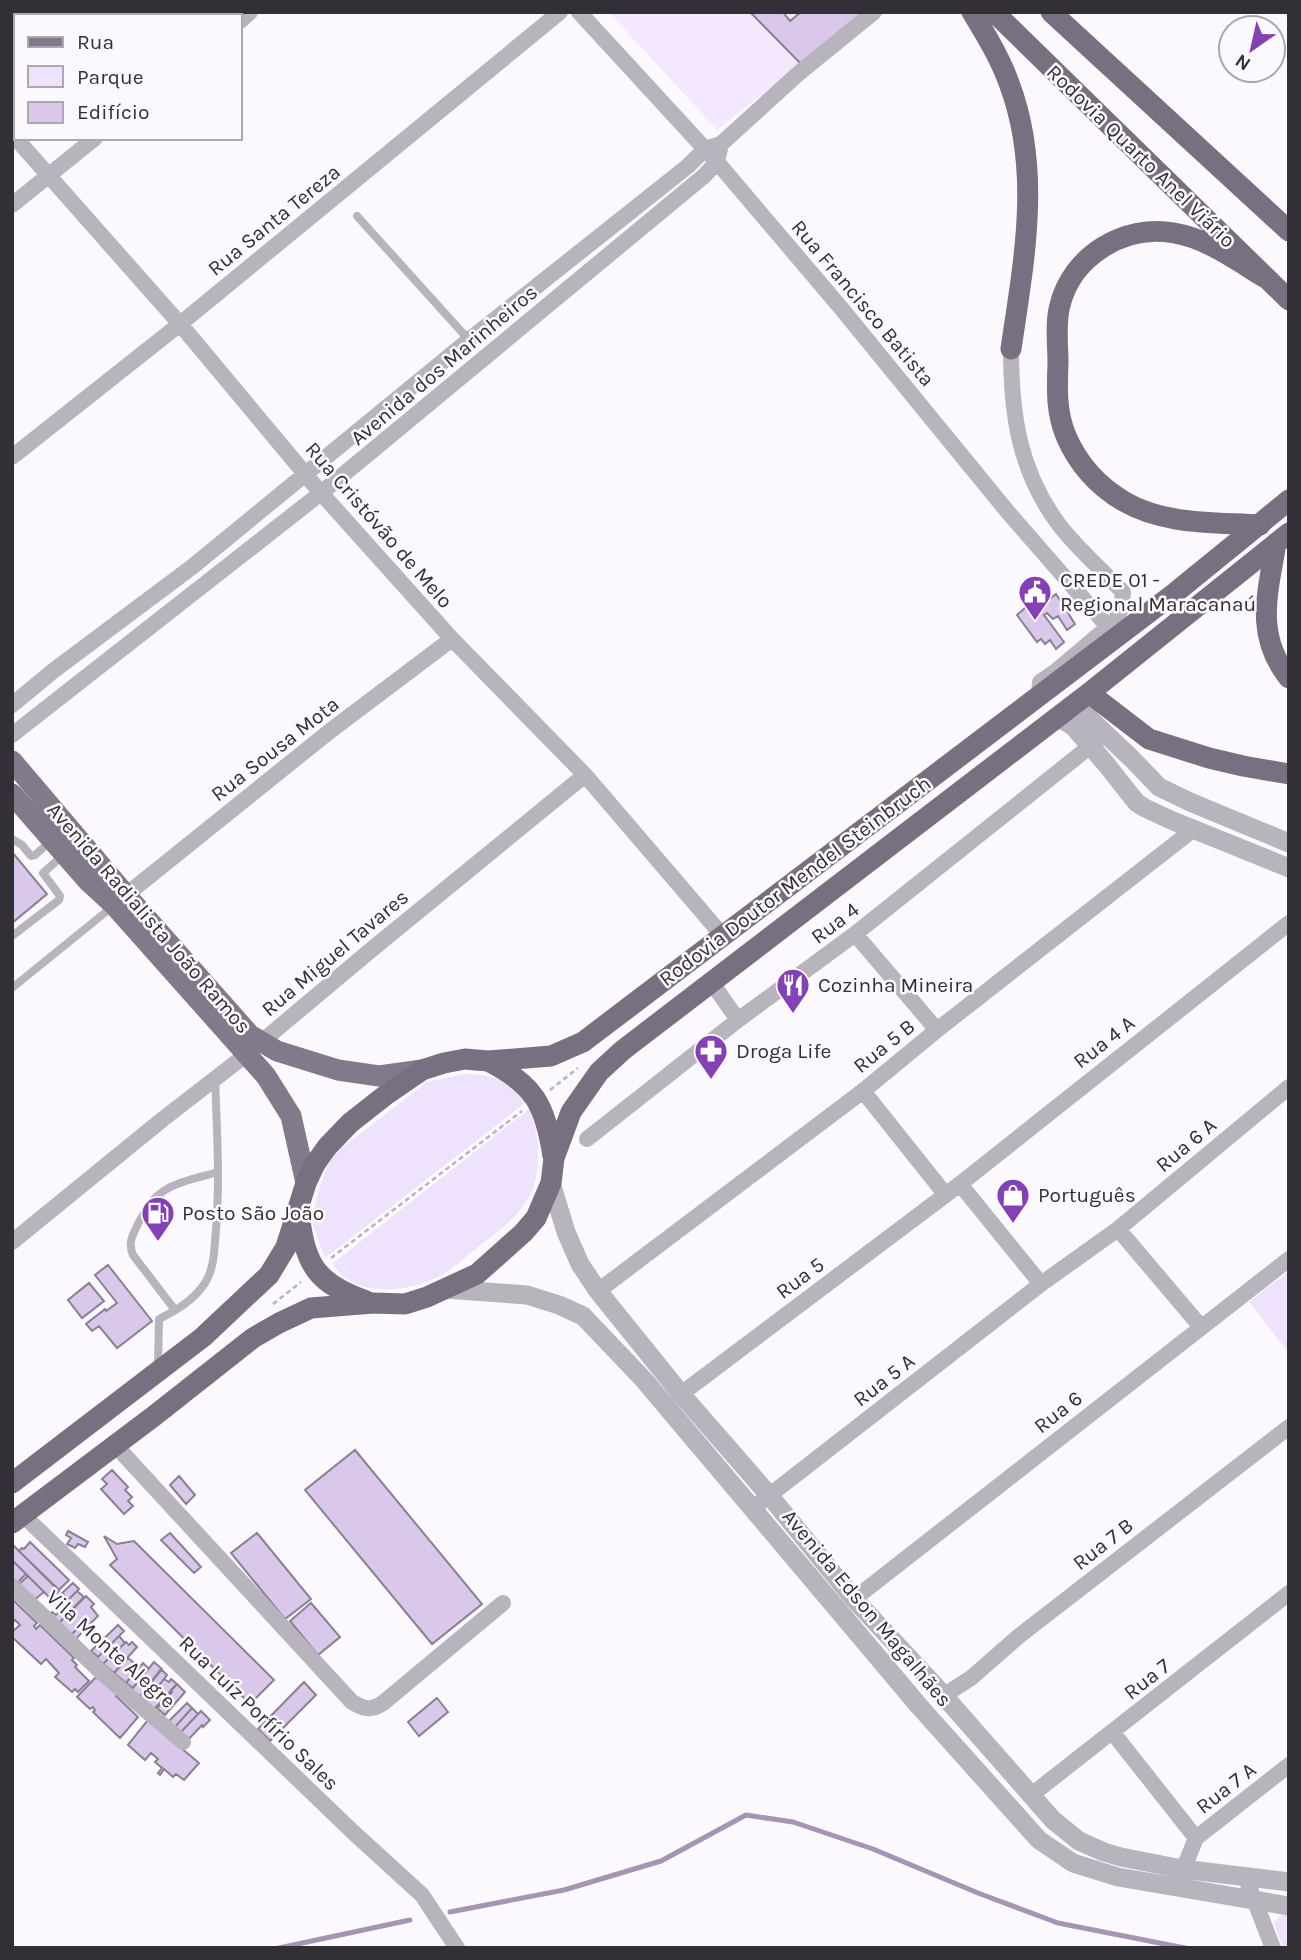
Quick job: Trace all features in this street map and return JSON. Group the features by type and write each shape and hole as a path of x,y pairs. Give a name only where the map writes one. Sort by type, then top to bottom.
{"highway":[{"path":"972,12 991,43 1009,84 1027,154 1028,209 1023,268 1011,349"},
{"name":"Rodovia Quarto Anel Viário","path":"994,12 1289,300"},
{"name":"Rodovia Quarto Anel Viário","path":"1051,12 1289,231"},
{"path":"1260,525 1177,519 1142,510 1125,502 1096,480 1079,460 1066,436 1056,402 1059,307 1070,280 1100,248 1143,232 1173,233 1188,236 1224,253 1264,277"},
{"name":"Rodovia Doutor Mendel Steinbruch","path":"12,1483 203,1338 269,1275 286,1247 306,1183 315,1164 327,1147 350,1124 422,1070 465,1059 488,1061 551,1056 583,1042 1176,592 1289,500"},
{"path":"1283,538 1265,606 1265,620 1272,648 1289,678"},
{"name":"Rodovia Doutor Mendel Steinbruch","path":"373,1303 405,1304 428,1297 477,1274 536,1218 551,1183 554,1158 570,1112 598,1072 623,1049 1085,696 1283,538"},
{"path":"1085,696 1149,739 1209,758 1289,774"},
{"path":"488,1061 512,1073 537,1099 548,1125 554,1158"},
{"path":"298,1209 306,1254 316,1270 337,1290 373,1303"},
{"path":"18,1518 253,1338 279,1322 311,1308 373,1303"}],"main road":[{"name":"Avenida Radialista João Ramos","path":"12,761 120,900 250,1035 266,1076 291,1116 306,1183"},
{"name":"Avenida Radialista João Ramos","path":"12,794 88,881 120,900"},
{"name":"Avenida Radialista João Ramos","path":"254,1048 277,1051 338,1070 379,1076 422,1070"}],"street":[{"name":"Rua Santa Tereza","path":"12,457 180,324 560,12"},
{"name":"Rua Francisco Batista","path":"579,12 713,146 717,162 841,308 1007,512 1111,624"},
{"name":"Avenida dos Marinheiros","path":"12,705 192,567 469,340 713,146 874,12"},
{"name":"Rua Cristóvão de Melo","path":"17,140 180,324 321,493 452,639 585,775 722,935"},
{"path":"12,205 93,140"},
{"name":"Avenida dos Marinheiros","path":"12,735 321,493 704,176 717,162"},
{"path":"1011,349 1016,428 1030,472 1061,527 1123,592 1121,609 1111,624 1040,682 1039,695"},
{"path":"432,372 447,390"},
{"path":"192,567 207,583"},
{"name":"Rua Sousa Mota","path":"120,900 330,732 452,639"},
{"path":"53,671 70,691"},
{"path":"1085,696 1085,713 1098,740 1138,803 1157,814 1289,868"},
{"path":"1053,720 1068,722 1131,758 1159,787 1169,793 1289,843"},
{"name":"Rua 4","path":"587,1139 738,1020 855,934 1098,740"},
{"name":"Rua Miguel Tavares","path":"12,1242 254,1048 585,775"},
{"name":"Rua 5 B","path":"598,1291 863,1091 1194,829"},
{"name":"Rua 4 A","path":"945,1194 1289,923"},
{"path":"855,934 937,1030"},
{"path":"712,983 738,1020"},
{"name":"Rua 6 A","path":"1041,1284 1118,1229 1289,1087"},
{"path":"863,1091 945,1194"},
{"name":"Avenida Edson Magalhães","path":"551,1183 566,1232 580,1264 598,1291 681,1394 854,1598 1053,1821 1079,1840 1104,1852 1254,1901 1289,1906"},
{"path":"960,1184 1041,1284"},
{"name":"Rua 5","path":"681,1394 945,1194"},
{"path":"1118,1229 1201,1326"},
{"name":"Rua 6","path":"854,1598 1289,1259"},
{"name":"Rua 5 A","path":"752,1509 1041,1284"},
{"name":"Avenida Edson Magalhães","path":"445,1289 527,1295 583,1316 644,1380 919,1706 1040,1840 1054,1851 1073,1863 1118,1877 1245,1876 1289,1882"},
{"name":"Rua 7 B","path":"943,1696 971,1678 1019,1636 1289,1427"},
{"path":"115,1445 352,1702 363,1709 374,1709 383,1703 503,1604"},
{"name":"Rua Luíz Porfírio Sales","path":"18,1518 422,1895 457,1948"},
{"name":"Vila Monte Alegre","path":"12,1586 102,1673 183,1742"},
{"name":"Rua 7","path":"1030,1796 1289,1593"},
{"path":"919,1706 943,1696"},
{"path":"1113,1733 1196,1838"},
{"name":"Rua 7 A","path":"1180,1877 1196,1838 1289,1765"},
{"path":"1245,1876 1273,1948"}],"lane":[{"path":"357,216 469,340"},
{"path":"12,839 22,845 31,856 58,847"},
{"path":"12,936 59,900 60,896 43,873 58,847"},
{"path":"12,988 120,900"},
{"path":"158,1372 159,1319 190,1300 206,1281 214,1261 218,1172 215,1079"},
{"path":"175,1310 133,1255 131,1237 150,1204 161,1192 218,1172"}],"shaded area":[{"path":"609,12 866,12 717,130"}],"green space":[{"path":"465,1074 499,1080 512,1088 525,1103 325,1258 313,1225 315,1204 324,1174 335,1153 427,1082"},
{"path":"529,1109 536,1129 538,1151 537,1173 531,1193 521,1209 508,1222 455,1266 440,1276 417,1285 378,1289 353,1283 332,1264"},
{"path":"1289,1271 1289,1353 1249,1302"},
{"path":"1283,1912 1289,1913 1289,1948 1283,1948 1274,1923"}],"building":[{"path":"750,12 783,12 790,21 801,12 866,12 801,64"},
{"name":"CREDE 01 - Regional Maracanaú","path":"1056,594 1075,624 1067,630 1058,616 1053,619 1047,613 1044,615 1064,642 1056,649 1050,640 1045,644 1041,639 1037,642 1017,615 1026,607 1032,613"},
{"path":"12,852 47,894 12,923"},
{"path":"108,1265 152,1321 117,1348 99,1326 92,1331 86,1324 117,1303 95,1275"},
{"path":"89,1283 104,1301 82,1318 68,1300"},
{"path":"355,1450 482,1604 432,1644 305,1490"},
{"path":"112,1470 128,1487 125,1490 132,1497 128,1501 133,1506 124,1514 101,1489 107,1484 102,1479"},
{"path":"179,1476 195,1495 186,1504 170,1485"},
{"path":"68,1531 88,1542 85,1547 78,1544 75,1548 67,1544 71,1538 66,1535"},
{"path":"170,1533 201,1567 194,1573 161,1540"},
{"path":"257,1533 311,1599 285,1619 231,1553"},
{"path":"104,1536 117,1544 134,1541 274,1680 250,1704 110,1565 117,1559"},
{"path":"30,1542 69,1580 59,1590 19,1551"},
{"path":"12,1544 59,1591 53,1601 12,1560"},
{"path":"12,1560 26,1574 17,1583 12,1579"},
{"path":"28,1576 44,1592 33,1601 18,1585"},
{"path":"73,1583 79,1589 68,1600 62,1593"},
{"path":"77,1591 84,1597 57,1625 48,1616 52,1612 56,1615 65,1606 61,1602 66,1598 68,1600"},
{"path":"86,1596 94,1604 91,1607 98,1616 88,1626 84,1622 70,1636 57,1625"},
{"path":"12,1599 37,1623 34,1626 36,1629 40,1625 74,1658 72,1660 77,1665 75,1667 89,1681 78,1692 75,1689 72,1692 55,1677 59,1673 46,1659 41,1664 12,1637 12,1632 20,1625 15,1620 12,1623"},
{"path":"311,1603 340,1637 318,1655 290,1621"},
{"path":"84,1622 88,1626 75,1640 70,1636"},
{"path":"118,1625 124,1631 98,1657 91,1651"},
{"path":"119,1636 125,1643 116,1651 110,1645"},
{"path":"126,1642 129,1645 132,1642 137,1647 114,1673 103,1664"},
{"path":"110,1645 116,1651 103,1664 97,1658"},
{"path":"128,1658 139,1667 126,1683 114,1673"},
{"path":"154,1662 162,1669 140,1696 131,1690"},
{"path":"143,1663 148,1668 133,1688 126,1683"},
{"path":"161,1669 167,1675 146,1702 140,1696"},
{"path":"97,1676 118,1694 116,1696 138,1717 120,1738 93,1712 93,1707 90,1709 77,1697"},
{"path":"164,1679 169,1682 171,1679 177,1684 162,1701 153,1693"},
{"path":"304,1682 316,1695 270,1741 258,1729"},
{"path":"177,1684 185,1692 165,1715 157,1708"},
{"path":"153,1693 162,1701 154,1709 146,1702"},
{"path":"437,1698 448,1712 419,1736 408,1722"},
{"path":"187,1703 192,1708 174,1728 168,1722"},
{"path":"192,1708 198,1714 180,1733 174,1728"},
{"path":"201,1711 210,1720 188,1740 179,1734"},
{"path":"148,1720 199,1763 184,1780 176,1774 173,1777 164,1769 160,1775 158,1773 162,1768 155,1762 158,1759 151,1753 145,1760 128,1745"}],"waterway":[{"path":"450,1912 564,1890 661,1861 746,1815 793,1822 873,1849 1058,1923 1185,1948"},
{"path":"279,1948 410,1920"}],"place":[{"name":"CREDE 01 - Regional Maracanaú","path":"1035,622"},
{"name":"Cozinha Mineira","path":"793,1015"},
{"name":"Droga Life","path":"711,1081"},
{"name":"Português","path":"1013,1225"},
{"name":"Posto São João","path":"158,1243"}]}
